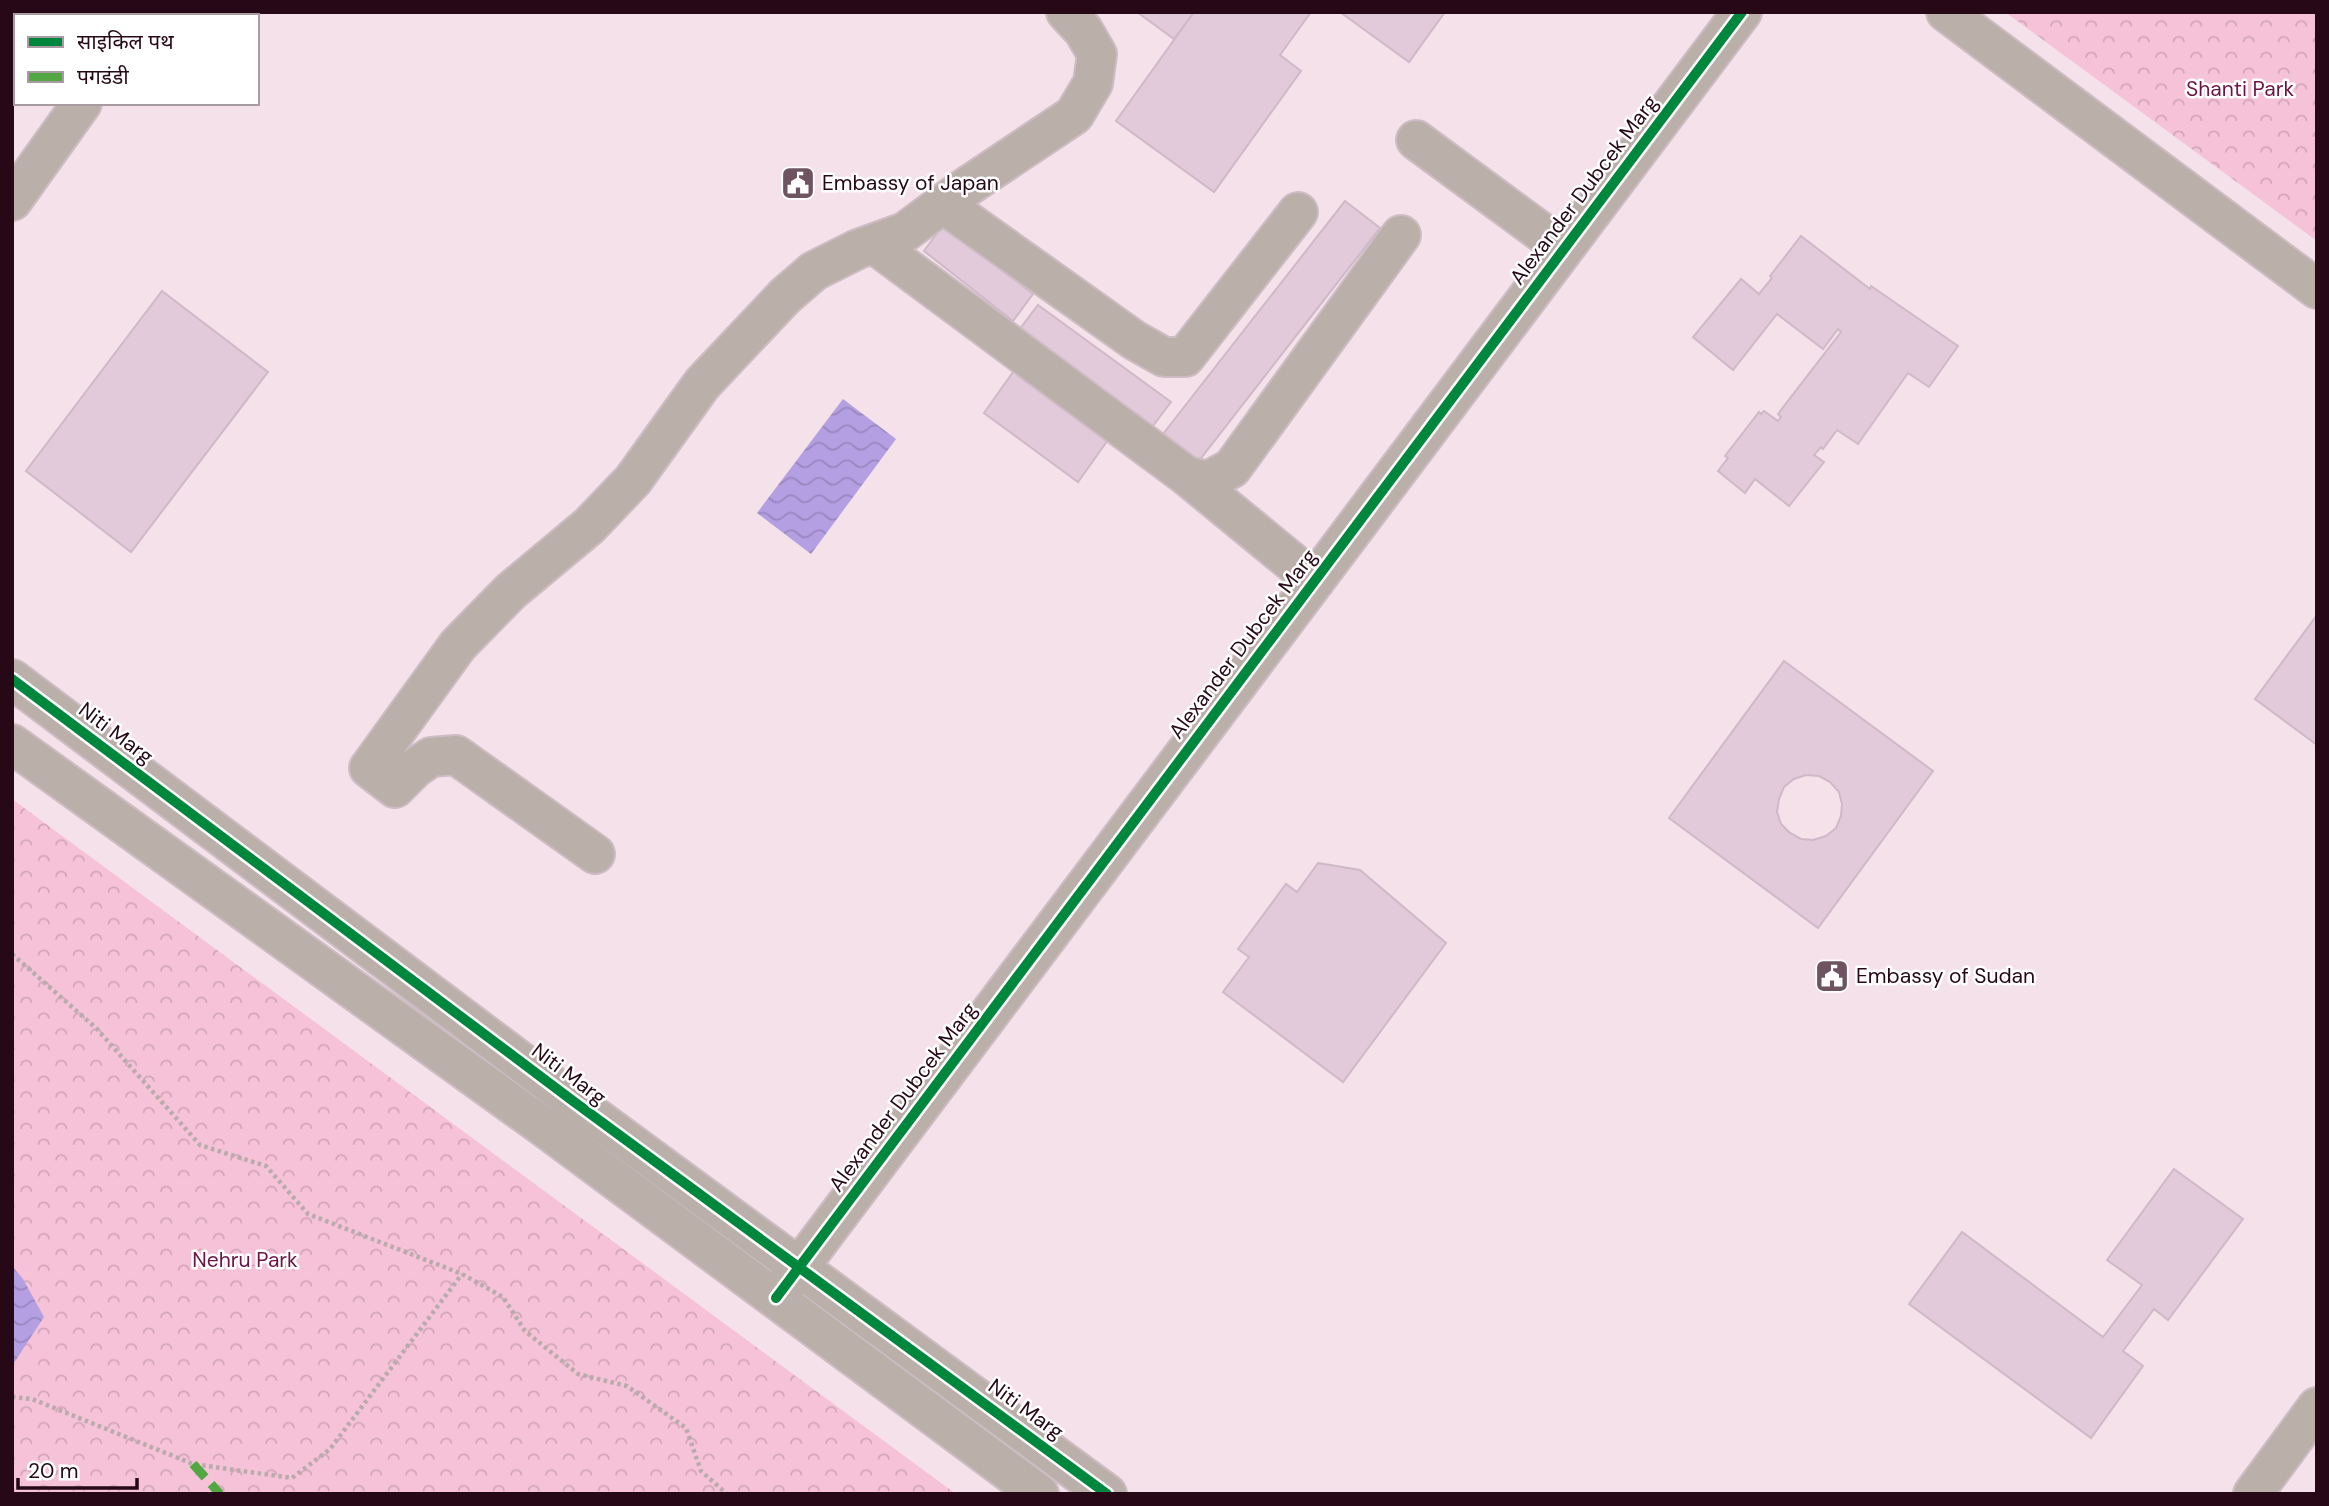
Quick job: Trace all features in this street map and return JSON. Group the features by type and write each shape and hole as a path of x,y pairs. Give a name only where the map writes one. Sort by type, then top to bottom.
{"street":[{"path":"595,854 456,755 431,757 415,768 396,788 369,768 458,645 511,591 589,526 633,480 702,384 785,296 814,271 905,232 1074,115 1093,83 1097,54 1083,30 1066,12"},
{"name":"Alexander Dubcek Marg","path":"776,1298 1742,12"},
{"path":"1946,12 2317,289"},
{"path":"12,201 81,105"},
{"path":"1416,139 1563,249"},
{"path":"943,204 1134,340 1164,357 1185,357 1298,212"},
{"path":"1187,477 1208,481 1232,468 1401,235"},
{"path":"874,244 1187,477 1314,581"},
{"name":"Niti Marg","path":"12,679 573,1101 1107,1494"},
{"path":"12,744 544,1126 1039,1494"},
{"path":"2253,1494 2317,1407"}],"path":[{"path":"12,954 97,1029 200,1145 266,1166 308,1214 462,1274 503,1297 525,1331 578,1374 627,1386 686,1428 701,1471 727,1494"},
{"path":"12,1397 32,1399 193,1464 292,1478 330,1449 462,1274"}],"green space":[{"name":"Shanti Park","path":"2005,12 2317,12 2317,241"},
{"name":"Nehru Park","path":"12,799 956,1494 12,1494"}],"water":[{"path":"843,399 896,439 811,554 757,513"},
{"path":"12,1266 23,1279 44,1317 12,1366"}],"building":[{"path":"1137,12 1194,12 1174,39"},
{"path":"1194,12 1311,12 1280,55 1301,71 1214,192 1116,121"},
{"path":"1340,12 1445,12 1409,62"},
{"path":"1345,201 1380,228 1198,462 1163,434"},
{"path":"944,224 1033,294 1013,321 924,251"},
{"path":"1801,236 1870,289 1871,286 1958,346 1929,387 1908,373 1858,444 1837,430 1823,449 1821,447 1814,455 1824,462 1789,506 1755,479 1745,493 1718,471 1728,458 1725,456 1759,412 1761,414 1764,411 1778,421 1781,417 1778,414 1841,332 1838,329 1823,349 1777,314 1733,370 1693,337 1741,279 1759,294"},
{"path":"162,291 268,372 131,552 26,471"},
{"path":"1038,305 1171,402 1152,427 1019,330"},
{"path":"1016,368 1110,437 1078,482 984,413"},
{"path":"2317,615 2317,745 2255,699"},
{"path":"1784,661 1933,771 1818,928 1669,818","holes":["1806,775 1819,776 1830,782 1839,792 1841,816 1836,828 1826,836 1813,840 1801,839 1781,824 1777,812 1779,799 1784,787 1794,779"]},
{"path":"1318,863 1360,870 1446,943 1343,1082 1223,992 1249,957 1238,949 1286,884 1297,892"},
{"path":"2174,1169 2243,1219 2168,1320 2154,1309 2123,1351 2143,1366 2091,1438 1909,1304 1962,1232 2103,1337 2142,1285 2107,1260"}],"marked path":[{"path":"193,1464 220,1494"}],"cycle path":[{"path":"776,1298 1742,12"},
{"path":"12,679 573,1101 1107,1494"}],"place":[{"name":"Embassy of Japan","path":"798,183"},
{"name":"Embassy of Sudan","path":"1832,976"}]}
